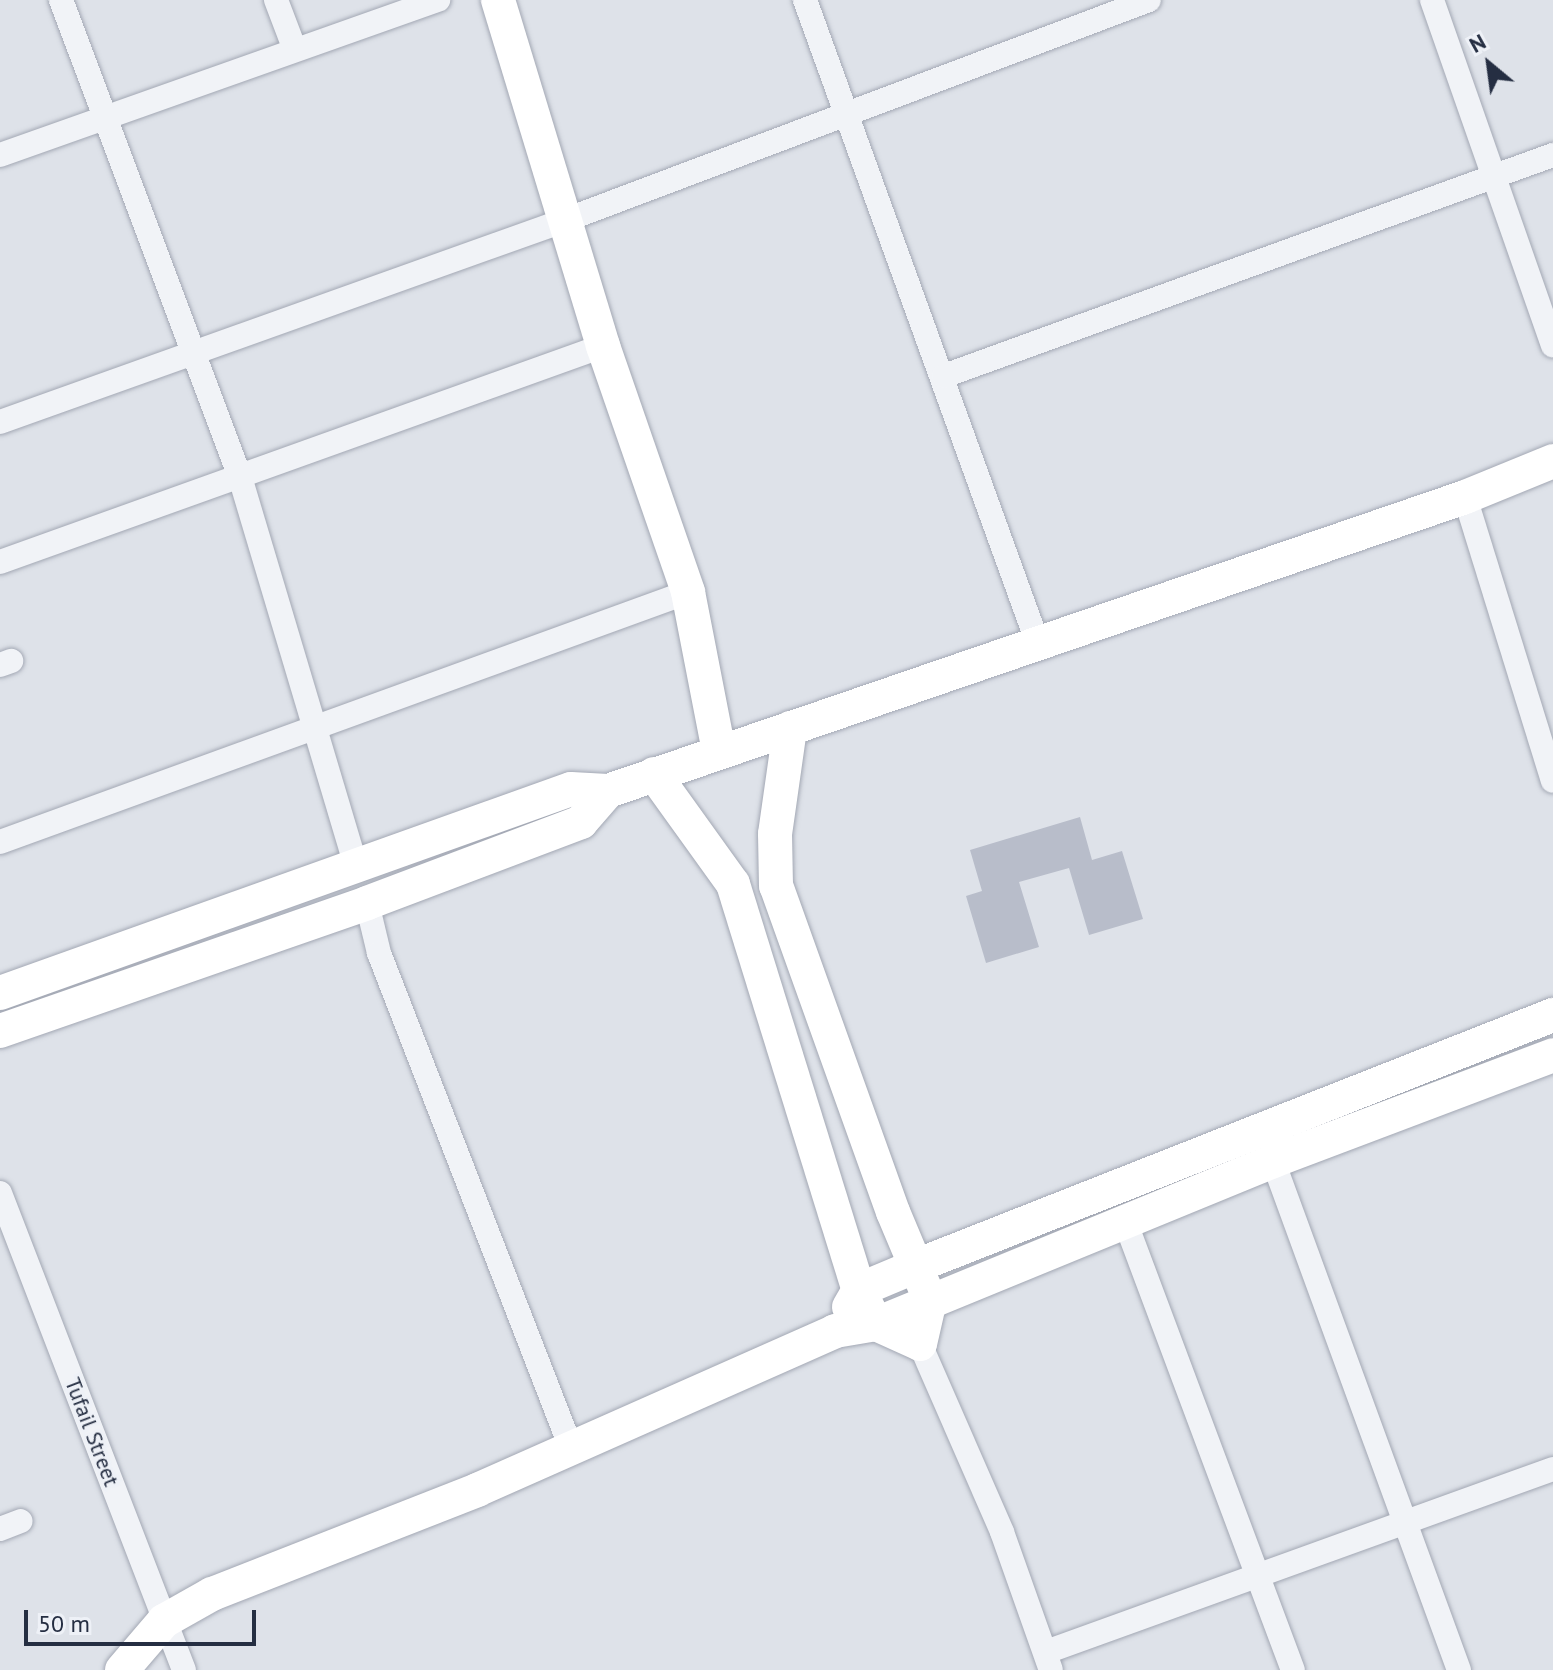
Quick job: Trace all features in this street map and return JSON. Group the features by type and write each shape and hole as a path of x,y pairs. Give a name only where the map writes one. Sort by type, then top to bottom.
{"street":[{"path":"61,0 240,477 313,731 356,867"},
{"path":"276,0 295,50"},
{"path":"0,155 438,0"},
{"path":"498,0 603,346 688,592 719,752"},
{"path":"805,0 944,376 1038,644"},
{"path":"0,422 563,221 1149,0"},
{"path":"1432,0 1553,345"},
{"path":"944,376 1553,155"},
{"path":"0,562 603,346"},
{"path":"0,993 571,789 608,791 1465,497 1553,461"},
{"path":"1465,497 1553,781"},
{"path":"0,842 313,731 688,592"},
{"path":"790,728 775,834 776,886 930,1300 920,1344 1002,1532 1048,1661 1259,1573 1551,1476"},
{"path":"654,774 733,884 859,1290 876,1324 920,1344"},
{"path":"0,1031 367,903 581,822 608,791"},
{"path":"367,903 379,953 571,1448"},
{"path":"835,1331 859,1290 1553,1015"},
{"path":"122,1670 164,1621 212,1594 571,1448 835,1331 876,1324 1273,1161 1553,1055"},
{"path":"1273,1161 1459,1670"},
{"name":"Tufail Street","path":"0,1193 184,1670"},
{"path":"1125,1221 1293,1670"}],"building":[{"path":"1080,817 1092,860 1122,851 1143,919 1089,935 1069,868 1019,882 1039,947 986,963 966,896 982,891 970,850"}]}
